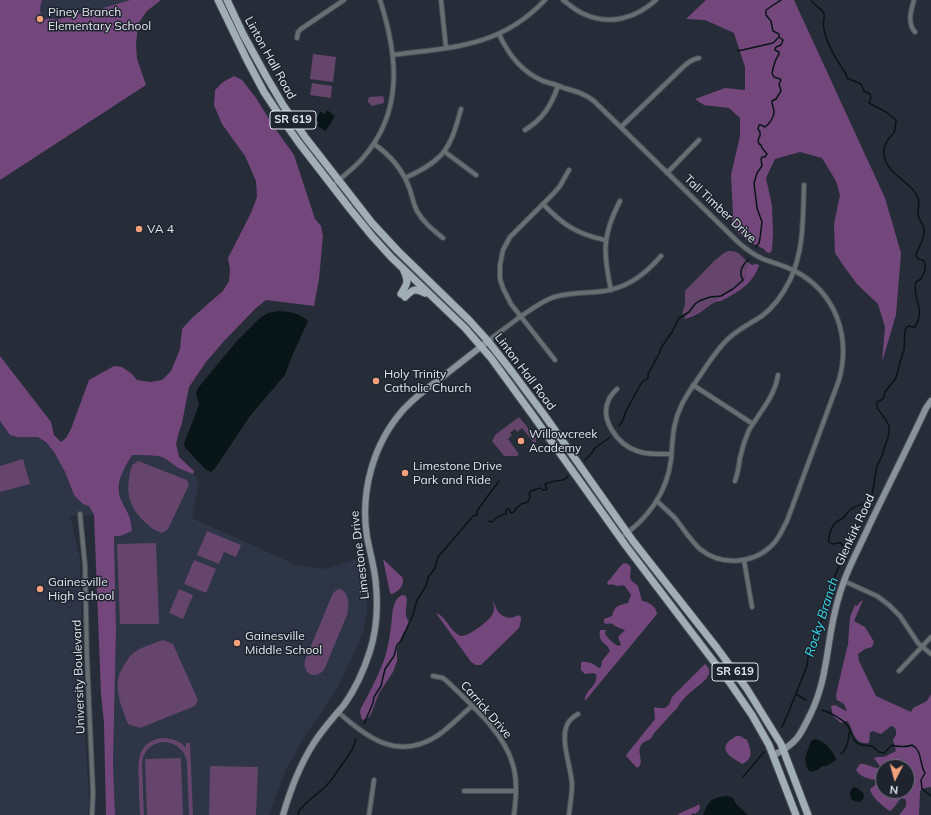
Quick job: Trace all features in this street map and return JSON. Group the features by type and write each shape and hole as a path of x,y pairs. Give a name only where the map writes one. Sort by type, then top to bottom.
{"main road":[{"name":"Linton Hall Road","path":"218,0 247,60 275,108 299,143 368,232 465,328 491,358 620,538 730,683 770,745 796,815"},
{"name":"Linton Hall Road","path":"227,0 254,55 283,105 305,137 368,218 394,247 469,320 488,341 544,416 627,534 748,689 784,750 808,815"},
{"path":"402,267 407,282 403,296 416,290 431,295"}],"street":[{"path":"297,38 298,32 301,29 344,0"},
{"path":"332,186 353,169 374,144 384,125 391,102 394,77 393,54 390,36 380,0"},
{"path":"441,0 446,48"},
{"path":"393,54 446,48 477,42 499,34 523,20 538,8 545,0"},
{"path":"563,0 582,14 607,20 616,20 634,16 656,0"},
{"path":"914,0 910,20 912,28 915,32"},
{"name":"Tall Timber Drive","path":"499,34 507,50 520,66 535,77 590,98 746,249 794,271 811,281 826,298 839,322 844,350 842,370 839,380 781,533 766,551 744,560 732,561 711,556 695,544 674,518 657,501"},
{"path":"621,127 686,64 694,58 699,58"},
{"path":"525,130 536,122 546,111 552,102 558,86"},
{"path":"405,178 431,165 445,152 452,139 461,109"},
{"path":"667,173 699,140"},
{"path":"374,144 394,162 405,178 417,211 426,223 443,238"},
{"path":"445,152 476,176"},
{"path":"555,360 511,304 503,288 500,274 501,257 514,232 560,186 569,170"},
{"path":"620,538 627,534 648,513 657,501 666,483 669,473 672,436 675,421 682,404 693,385 722,344 772,306 785,288 794,271 801,243 804,186"},
{"path":"611,290 606,260 605,240 612,216 620,201"},
{"path":"543,204 559,220 574,230 605,240"},
{"path":"488,341 536,305 555,297 573,293 598,292 620,287 636,280 653,266 661,256"},
{"name":"Limestone Drive","path":"283,815 294,784 310,750 359,681 374,636 377,608 376,584 367,538 365,510 367,488 378,450 389,429 407,406 488,341"},
{"path":"735,481 738,475 744,441 749,430 771,396 776,385 778,375"},
{"path":"693,385 753,424"},
{"path":"617,389 610,396 606,410 609,424 616,437 636,451 650,454 671,454"},
{"name":"Glenkirk Road","path":"774,755 796,741 818,698 837,604 848,570 926,408 931,401"},
{"name":"University Boulevard","path":"80,514 85,565 87,657 93,793 92,815"},
{"path":"744,560 752,607"},
{"path":"844,581 877,596 889,604 922,647 931,654"},
{"path":"899,672 931,637"},
{"name":"Carrick Drive","path":"433,676 443,678 449,683 498,734 513,763 516,791 514,815"},
{"path":"338,712 358,729 376,740 391,745 405,746 420,744 437,736 472,706"},
{"path":"569,815 572,797 572,784 565,742 565,729 570,720 578,714"},
{"path":"369,815 374,780"},
{"path":"464,791 516,791"}],"shaded area":[{"name":"Piney Branch Elementary School","path":"0,0 159,0 0,38"},
{"path":"0,0 42,0 40,12 44,19 59,19 130,0 161,0 147,11 138,24 136,44 137,59 146,85 0,180"},
{"path":"706,0 794,0 885,198 901,253 896,315 882,362 885,327 878,304 857,284 835,253 834,224 840,195 836,181 822,158 800,152 775,159 766,178 772,206 773,233 772,250 770,253 750,242 739,234 731,225 733,215 731,175 740,136 740,118 729,108 704,105 695,99 725,88 745,90 745,67 734,33 705,20 686,19"},
{"path":"313,54 336,57 333,82 310,79"},
{"path":"234,76 242,80 256,98 294,155 315,219 321,226 323,236 319,279 314,306 266,300 256,308 206,362 189,387 176,444 179,457 194,471 193,474 178,468 166,459 159,456 142,455 132,455 122,473 119,483 119,493 130,518 132,531 120,536 114,536 116,631 113,763 115,815 106,815 104,723 101,694 94,515 89,506 83,504 74,495 65,472 54,452 46,442 38,437 17,437 10,435 0,421 0,356 51,422 54,435 61,442 66,438 71,429 89,380 114,366 122,367 132,374 137,380 150,382 162,380 171,371 180,349 182,329 192,318 223,291 229,281 230,269 228,258 251,213 257,197 256,181 245,156 222,124 214,105 215,90 223,82"},
{"path":"312,83 332,86 331,98 310,95"},
{"path":"383,96 384,103 372,106 368,102 370,97"},
{"path":"327,110 335,116 326,131 317,126 319,122 316,119 320,112 325,114"},
{"path":"728,251 740,254 749,263 746,268 746,275 743,283 697,312 686,316 682,315 685,304 685,291 714,261"},
{"path":"749,263 752,265 759,265 753,277 744,287 697,314 684,319 686,316 697,312 743,283 746,275 746,268"},
{"path":"279,311 291,312 305,318 308,321 285,375 250,416 216,467 211,472 205,469 184,446 199,405 196,393 198,388 236,342 260,318 268,313"},
{"path":"519,417 536,438 536,442 534,443 522,428 517,432 515,429 510,433 512,435 508,439 519,454 517,456 504,456 492,441 496,434"},
{"name":"Gainesville High School","path":"0,421 10,435 17,437 38,437 46,442 54,452 65,472 74,495 89,506 94,515 70,516 80,559 84,721 89,799 88,815 0,815"},
{"name":"Gainesville Middle School","path":"132,455 159,456 166,459 178,468 193,474 197,478 198,487 192,518 296,565 324,569 357,559 367,591 367,612 363,632 339,685 304,737 286,770 269,815 115,815 113,763 116,631 114,535 120,536 129,516 119,493 123,469"},
{"path":"23,459 30,484 0,492 0,466"},
{"path":"138,461 187,480 189,485 168,529 162,533 146,523 131,504 128,489 130,474 132,465"},
{"path":"207,531 241,545 236,557 224,552 219,564 197,555"},
{"path":"156,543 159,624 120,624 117,544"},
{"path":"383,559 402,577 403,580 401,587 392,594 390,593"},
{"path":"194,560 216,569 206,593 184,584"},
{"path":"624,563 631,567 630,577 631,580 638,586 642,601 652,605 657,614 585,701 585,697 594,685 596,674 585,674 581,670 581,662 591,663 599,668 601,667 602,661 610,651 600,638 600,630 606,630 605,634 611,641 619,646 621,645 618,637 625,630 612,624 604,623 604,619 612,616 617,606 628,603 631,595 625,586 607,584"},
{"path":"179,589 193,595 183,619 169,613"},
{"path":"338,589 344,592 348,599 347,615 324,670 317,675 313,675 305,669 305,660 333,593"},
{"path":"402,595 406,596 407,599 406,615 409,622 397,649 397,661 393,672 379,693 371,714 368,718 362,720 360,712 361,708 385,657 394,605 398,598"},
{"path":"492,600 501,615 510,618 518,615 521,617 521,620 519,628 481,665 476,665 471,662 436,613 442,617 458,635 464,636 479,628 488,620 494,611"},
{"path":"863,600 854,621 865,627 874,642 872,647 865,649 858,654 859,661 876,696 911,712 913,708 927,701 931,694 931,787 924,788 920,791 919,815 899,815 905,807 905,799 915,799 915,759 875,759 874,758 884,757 896,751 893,740 896,735 896,730 894,727 891,726 881,734 873,731 870,732 869,743 863,743 856,739 847,721 841,723 833,716 831,706 835,705 847,711 844,704 837,700 836,696 848,644 850,617 855,605 857,606"},
{"path":"163,640 173,644 198,700 195,706 140,728 128,724 118,694 118,680 120,672 129,657 135,652"},
{"path":"705,664 709,672 706,679 680,703 650,739 641,745 641,763 637,768 626,756 655,719 654,707 665,708 669,705 672,697"},
{"path":"736,736 740,736 747,740 750,747 750,757 742,764 729,755 725,749 728,742"},
{"path":"161,738 175,740 186,748 186,743 190,743 193,815 189,815 187,762 184,753 171,743 163,742 149,748 144,755 142,764 144,815 140,815 138,768 140,754 147,744"},
{"path":"815,739 828,746 836,759 826,766 822,766 818,770 810,772 807,768 805,758 811,741"},
{"path":"181,758 183,815 147,815 145,759"},
{"path":"860,764 875,767 875,780 862,776 856,770"},
{"path":"210,766 258,767 256,815 209,815"},
{"path":"875,785 875,798 871,792 870,789"},
{"path":"854,787 859,789 864,794 863,799 860,802 851,799 850,793"},
{"path":"725,796 732,797 737,805 748,815 703,815 707,806 713,799"},
{"path":"876,799 900,799 890,811"},
{"path":"699,804 699,810 695,814 677,815 694,807"}],"waterway":[{"path":"756,247 759,243 762,222 757,208 754,183 757,173 762,166 761,159 767,154 759,144 758,140 760,132 758,129 759,125 765,127 771,121 774,112 772,101 776,99 781,91 779,84 781,80 774,77 772,73 779,54 779,52 775,49 781,45 783,40 779,37 779,34 773,31 771,21 766,15 766,10 781,0"},
{"name":"Rocky Branch","path":"782,727 807,666 809,650 831,600 832,584 844,558 845,549 841,543 832,544 829,542 831,530 834,525 850,510 865,503 872,493 877,466 889,431 887,421 878,409 877,402 883,399 885,392 896,378 904,350 905,330 908,326 915,327 918,320 920,314 915,288 916,282 921,279 925,268 924,261 917,258 916,255 924,232 924,227 918,215 918,197 912,189 889,167 884,154 886,143 894,133 896,120 886,112 869,103 871,97 870,94 864,91 861,84 847,78 827,41 823,27 824,14 822,10 811,0"},
{"path":"738,51 773,43 779,37"},
{"path":"619,426 642,382 648,378 648,374 661,348 672,332 679,318 689,312 699,301 710,297 721,296 733,289 743,280 741,271 744,264 749,259"},
{"path":"585,460 595,448 609,438"},
{"path":"488,521 492,522 500,515 506,514 507,509 509,509 511,513 514,512 521,504 528,502 531,491 540,488 545,490 547,489 545,484 563,480 568,476"},
{"path":"364,724 374,697 381,686 385,669 394,656 397,645 401,641 413,615 417,600 435,568 438,557 473,516 477,515 477,511 499,481"},
{"path":"796,694 806,700"},
{"path":"822,710 836,716 846,723 857,743 872,746 879,752 884,753 892,745 912,745 918,751 925,773 921,780 922,789 931,796"},
{"path":"841,754 847,744 849,732"},
{"path":"298,815 299,811 304,805 332,779 352,750 356,739"},
{"name":"Rocky Branch","path":"743,777 764,752"}],"place":[{"name":"Piney Branch Elementary School","path":"40,19"},
{"name":"VA 4","path":"139,229"},
{"name":"Holy Trinity Catholic Church","path":"376,381"},
{"name":"Willowcreek Academy","path":"521,441"},
{"name":"Limestone Drive Park and Ride","path":"405,473"},
{"name":"Gainesville High School","path":"40,589"},
{"name":"Gainesville Middle School","path":"237,643"}]}
